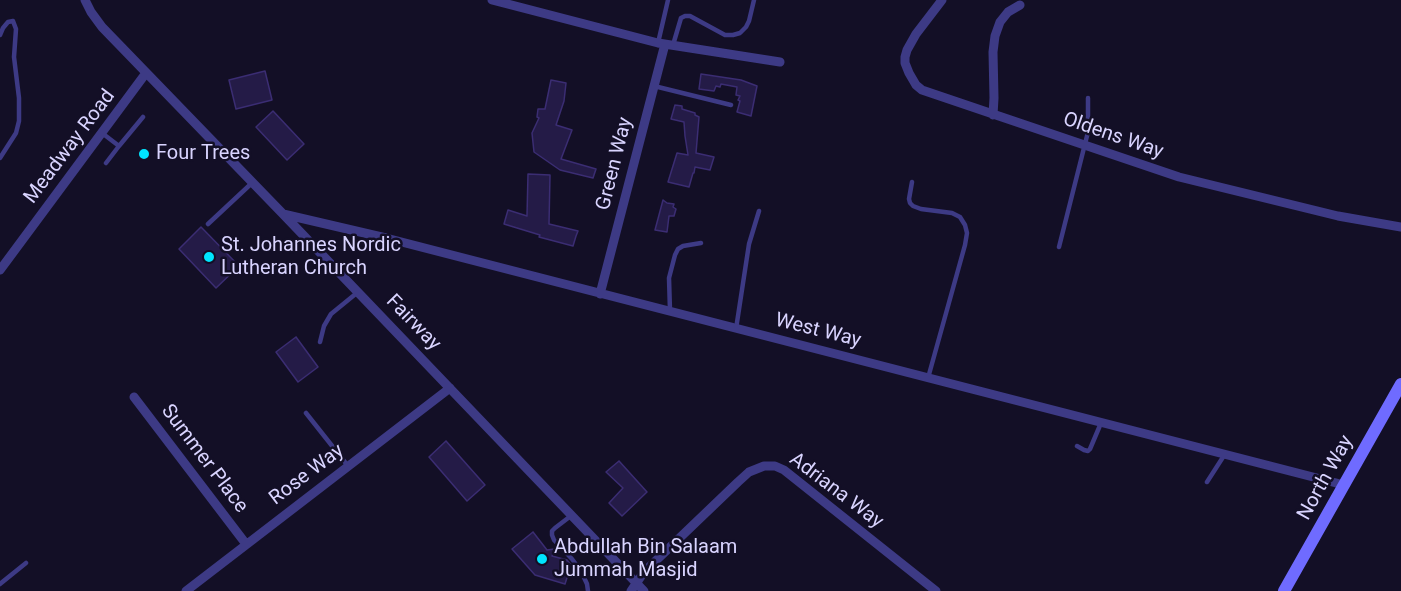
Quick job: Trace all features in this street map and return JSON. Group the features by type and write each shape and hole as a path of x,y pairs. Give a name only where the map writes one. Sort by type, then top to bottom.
{"street":[{"name":"Fairway","path":"85,0 102,27 146,74 253,182 644,591"},
{"path":"492,0 665,44 780,62"},
{"name":"Oldens Way","path":"942,0 916,34 907,50 905,63 916,86 922,90 1179,177 1338,216 1401,227"},
{"path":"993,114 995,36 1000,22 1008,12 1020,5"},
{"name":"Green Way","path":"600,294 665,44"},
{"name":"Meadway Road","path":"0,270 146,74"},
{"name":"West Way","path":"283,214 386,238 1344,485"},
{"name":"North Way","path":"1284,591 1401,384"},
{"name":"Rose Way","path":"186,591 450,388"},
{"name":"Summer Place","path":"134,397 246,544"},
{"name":"Adriana Way","path":"631,591 644,572 738,482 757,468 764,466 775,466 784,470 936,591"}],"lane":[{"path":"665,44 668,0"},
{"path":"665,44 681,18 685,16 690,16 725,34 740,33 749,21 754,0"},
{"path":"0,35 8,22 11,20 14,22 16,38 14,57 20,98 16,134 0,158"},
{"path":"654,87 731,105"},
{"path":"1059,247 1089,125 1088,98"},
{"path":"106,163 143,117"},
{"path":"102,133 120,146"},
{"path":"208,224 253,182"},
{"path":"912,182 909,199 913,206 952,213 960,218 967,233 928,378"},
{"path":"735,329 749,244 759,212"},
{"path":"670,312 669,278 675,255 683,246 701,243"},
{"path":"320,342 324,326 331,314 358,292"},
{"path":"306,413 348,466"},
{"path":"1077,446 1088,451 1101,423"},
{"path":"1207,482 1225,454"},
{"path":"572,515 555,528 552,535 581,571 588,591"},
{"path":"0,584 26,563"}],"building":[{"path":"265,71 272,100 236,109 229,80"},
{"path":"701,74 741,80 757,86 751,116 737,112 740,96 736,95 737,87 721,84 720,87 716,86 714,91 699,89"},
{"path":"551,80 566,83 564,101 556,125 572,130 561,159 596,169 593,178 560,170 534,152 532,133 539,118 537,117 538,109 545,109"},
{"path":"675,105 682,106 682,109 695,113 699,117 696,153 714,157 710,170 695,167 689,187 668,182 677,153 688,155 684,122 671,119"},
{"path":"273,111 304,144 287,160 256,127"},
{"path":"528,174 550,175 549,224 578,231 573,246 504,224 508,210 527,216"},
{"path":"663,200 674,204 673,207 676,209 674,216 669,216 667,232 655,230"},
{"name":"St. Johannes Nordic Lutheran Church","path":"201,227 239,266 216,288 179,249"},
{"path":"296,337 318,367 298,382 276,352"},
{"path":"446,441 485,485 467,501 429,457"},
{"path":"619,461 647,492 622,516 609,503 623,488 606,472"},
{"name":"Abdullah Bin Salaam Jummah Masjid","path":"533,532 547,550 555,549 552,556 567,560 571,565 565,584 535,575 512,549"}],"place":[{"name":"Four Trees","path":"144,154"},
{"name":"St. Johannes Nordic Lutheran Church","path":"209,257"},
{"name":"Abdullah Bin Salaam Jummah Masjid","path":"542,559"}]}
